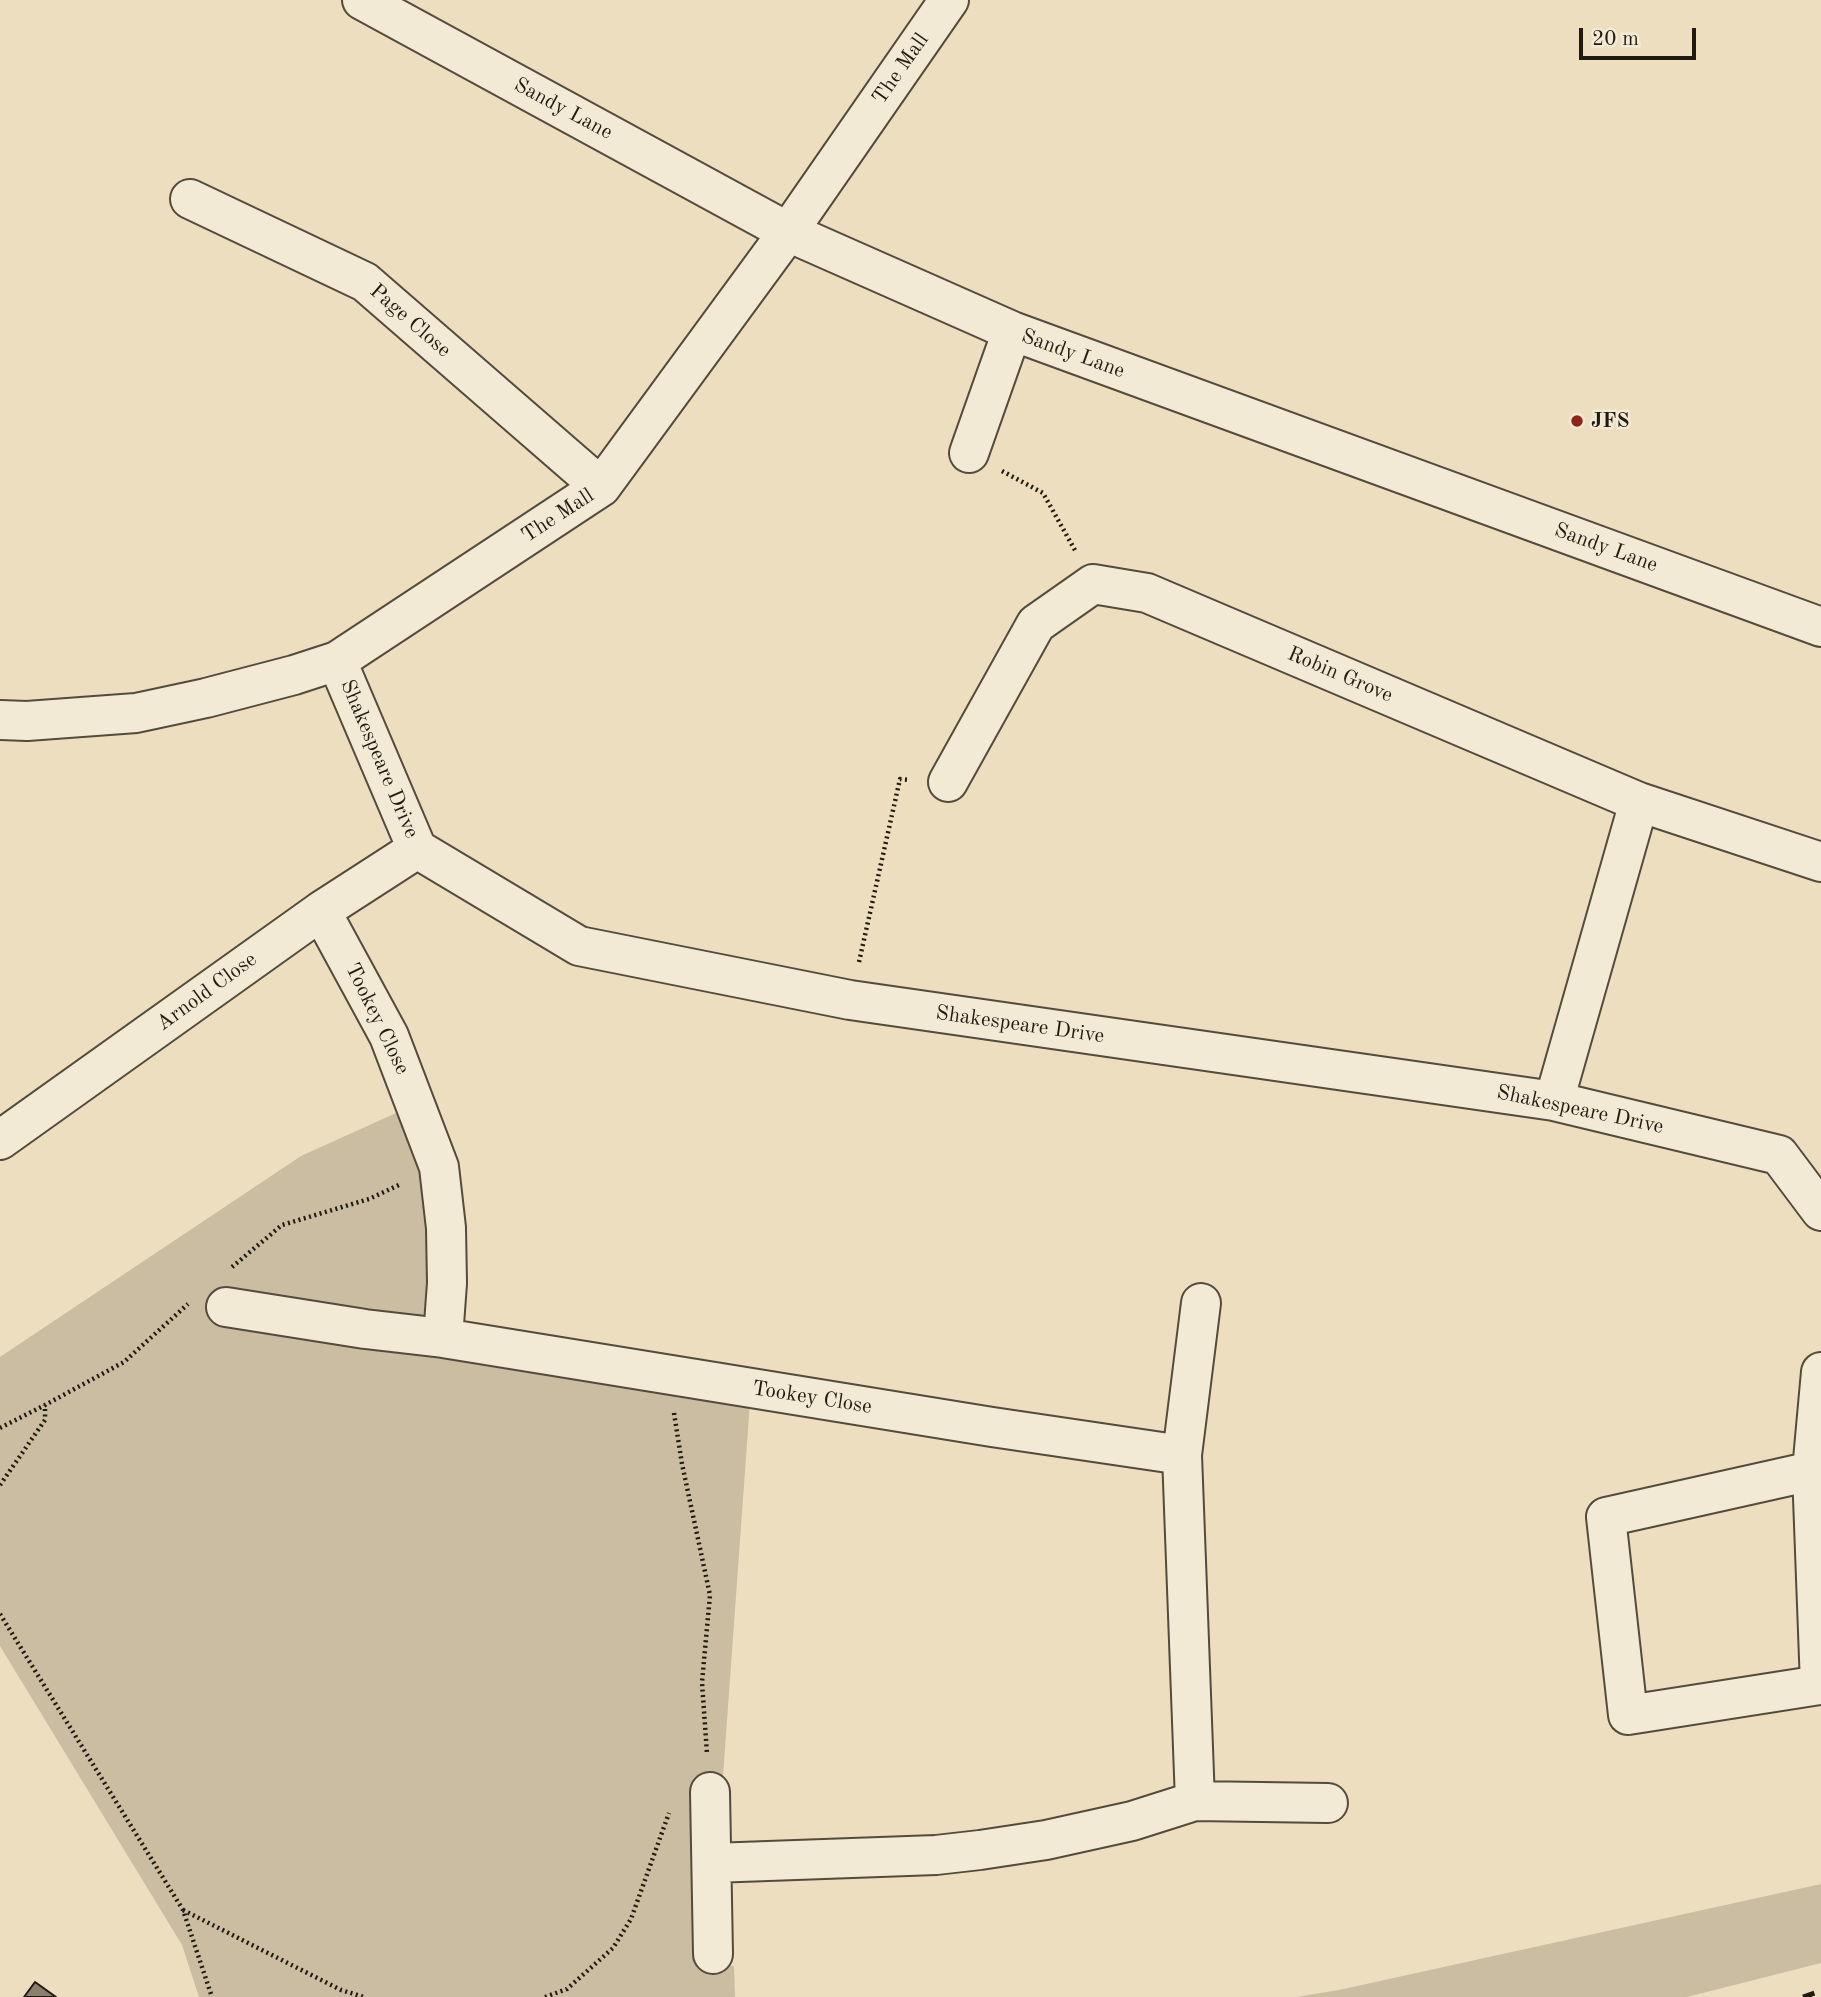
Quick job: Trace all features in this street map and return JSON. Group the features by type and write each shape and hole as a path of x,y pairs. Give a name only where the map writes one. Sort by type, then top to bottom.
{"street":[{"name":"Sandy Lane","path":"362,0 788,232 1012,331 1821,626"},
{"name":"The Mall","path":"0,720 27,721 136,713 206,698 337,661 601,487 788,232 949,0"},
{"name":"Page Close","path":"190,199 365,282 601,487"},
{"path":"968,453 1012,331"},
{"path":"948,782 1036,624 1093,583"},
{"name":"Robin Grove","path":"1093,583 1147,593 1639,802 1821,862"},
{"name":"Shakespeare Drive","path":"337,661 417,849 579,946 850,1000 1554,1101 1779,1155 1821,1211"},
{"path":"1554,1101 1639,802"},
{"name":"Arnold Close","path":"0,1140 321,911 417,849"},
{"name":"Tookey Close","path":"321,911 389,1036 439,1167 446,1228 447,1283 443,1338"},
{"path":"1195,1801 1182,1455 1201,1303"},
{"name":"Tookey Close","path":"226,1307 365,1329 443,1338 1182,1455"},
{"path":"1812,1471 1606,1517 1628,1715 1820,1685 1812,1471 1821,1371"},
{"path":"710,1792 713,1954"},
{"path":"712,1863 936,1855 980,1850 1046,1840 1120,1824 1195,1801 1328,1803"}],"path":[{"path":"968,453 1043,493 1093,583"},
{"path":"850,1000 900,779 948,782"},
{"path":"545,1997 567,1989 613,1948 631,1919 675,1794 710,1792 702,1682 710,1595 682,1464 667,1374"},
{"path":"0,1485 45,1420 45,1405"},
{"path":"0,1614 183,1910 212,1997"},
{"path":"183,1910 341,1990 364,1997"}],"shaded area":[{"path":"416,1104 443,1338 751,1388 722,1790 691,1792 700,1965 734,1966 735,1997 199,1997 182,1945 0,1646 0,1357 301,1156"},
{"path":"1821,1884 1821,1963 1687,1997 1296,1997 1339,1990"}],"building":[{"path":"35,1982 56,1997 24,1997"}],"railway":[{"path":"1803,1997 1821,1991"}],"place":[{"name":"JFS","path":"1577,421"}]}
